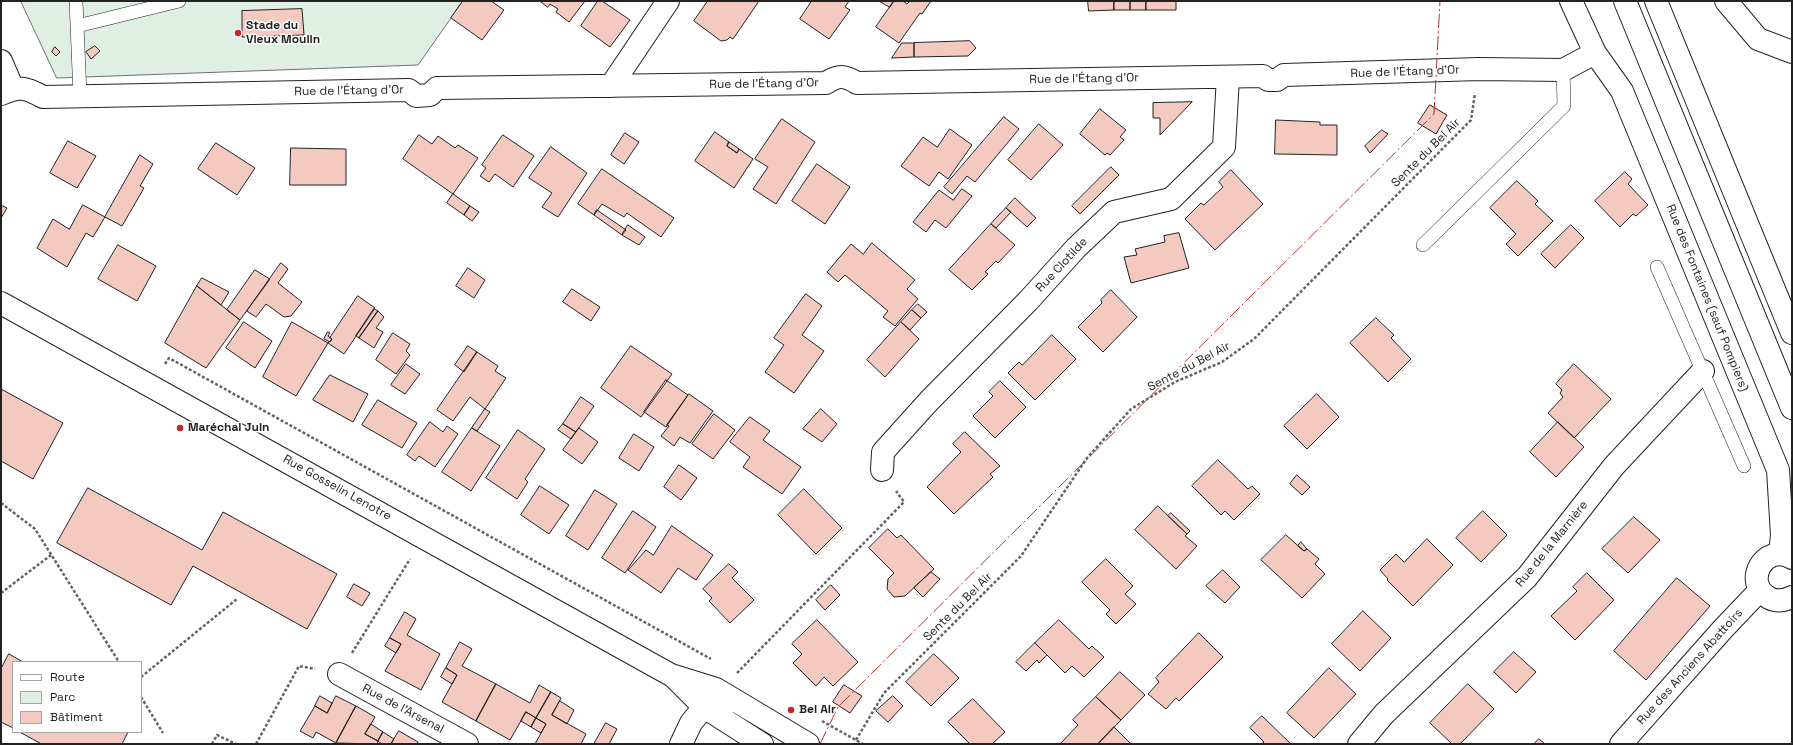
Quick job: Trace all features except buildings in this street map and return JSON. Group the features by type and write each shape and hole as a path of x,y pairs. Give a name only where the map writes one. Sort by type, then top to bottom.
{"street":[{"path":"611,86 668,1"},
{"name":"Rue des Fontaines (sauf Pompiers)","path":"1571,1 1595,52 1622,91 1778,470 1782,535 1786,556"},
{"path":"1625,1 1792,408"},
{"path":"1656,1 1792,333"},
{"path":"1726,1 1758,39 1792,52"},
{"path":"1563,70 1595,52"},
{"path":"1,61 7,92"},
{"name":"Rue de l'Étang d'Or","path":"7,92 28,89 43,97 80,95 409,90 416,96 430,95 437,88 826,83 835,77 847,77 857,83 1228,76 1263,76 1268,80 1277,80 1284,76 1479,69 1563,70"},
{"name":"Rue Clotilde","path":"882,470 883,452 929,401 1028,301 1076,248 1114,212 1171,199 1224,147 1228,76"},
{"name":"Rue Gosselin Lenotre","path":"1,303 151,384 672,674 716,689 761,714 808,744"},
{"name":"Rue de la Marnière","path":"1359,744 1384,714 1528,577 1614,466 1703,370"},
{"path":"1786,556 1767,558 1758,569 1757,584 1765,596 1779,601 1792,597"},
{"name":"Rue des Anciens Abattoirs","path":"1621,744 1722,630 1760,590"},
{"name":"Rue de l'Arsenal","path":"338,674 467,744"},
{"name":"Rue Gosselin Lenotre","path":"672,674 704,707 762,744"},
{"path":"681,744 691,723 704,707 761,714"}],"lane":[{"path":"76,1 80,95"},
{"path":"77,26 178,1"},
{"path":"1423,245 1564,106 1563,70"},
{"path":"1657,267 1744,466"}],"path":[{"name":"Sente du Bel Air","path":"856,740 884,694 1021,556 1087,458 1131,409 1175,382 1222,362 1254,339 1471,120 1479,69"},
{"path":"151,384 169,358 716,661"},
{"path":"743,677 737,673 904,502 882,470"},
{"path":"1,503 35,529 118,661"},
{"path":"256,744 299,666 338,674 425,536"},
{"path":"1,593 51,555"},
{"path":"142,676 237,598"},
{"path":"142,700 164,733"},
{"path":"816,718 864,744"},
{"path":"212,744 217,735 236,744"}],"green space":[{"name":"Stade du Vieux Moulin","path":"21,1 463,1 418,65 57,78"}],"power":[{"path":"820,744 838,707 1434,114 1440,1"}],"place":[{"name":"Stade du Vieux Moulin","path":"238,33"},
{"name":"Maréchal Juin","path":"180,428"},
{"name":"Bel Air","path":"791,710"}]}
